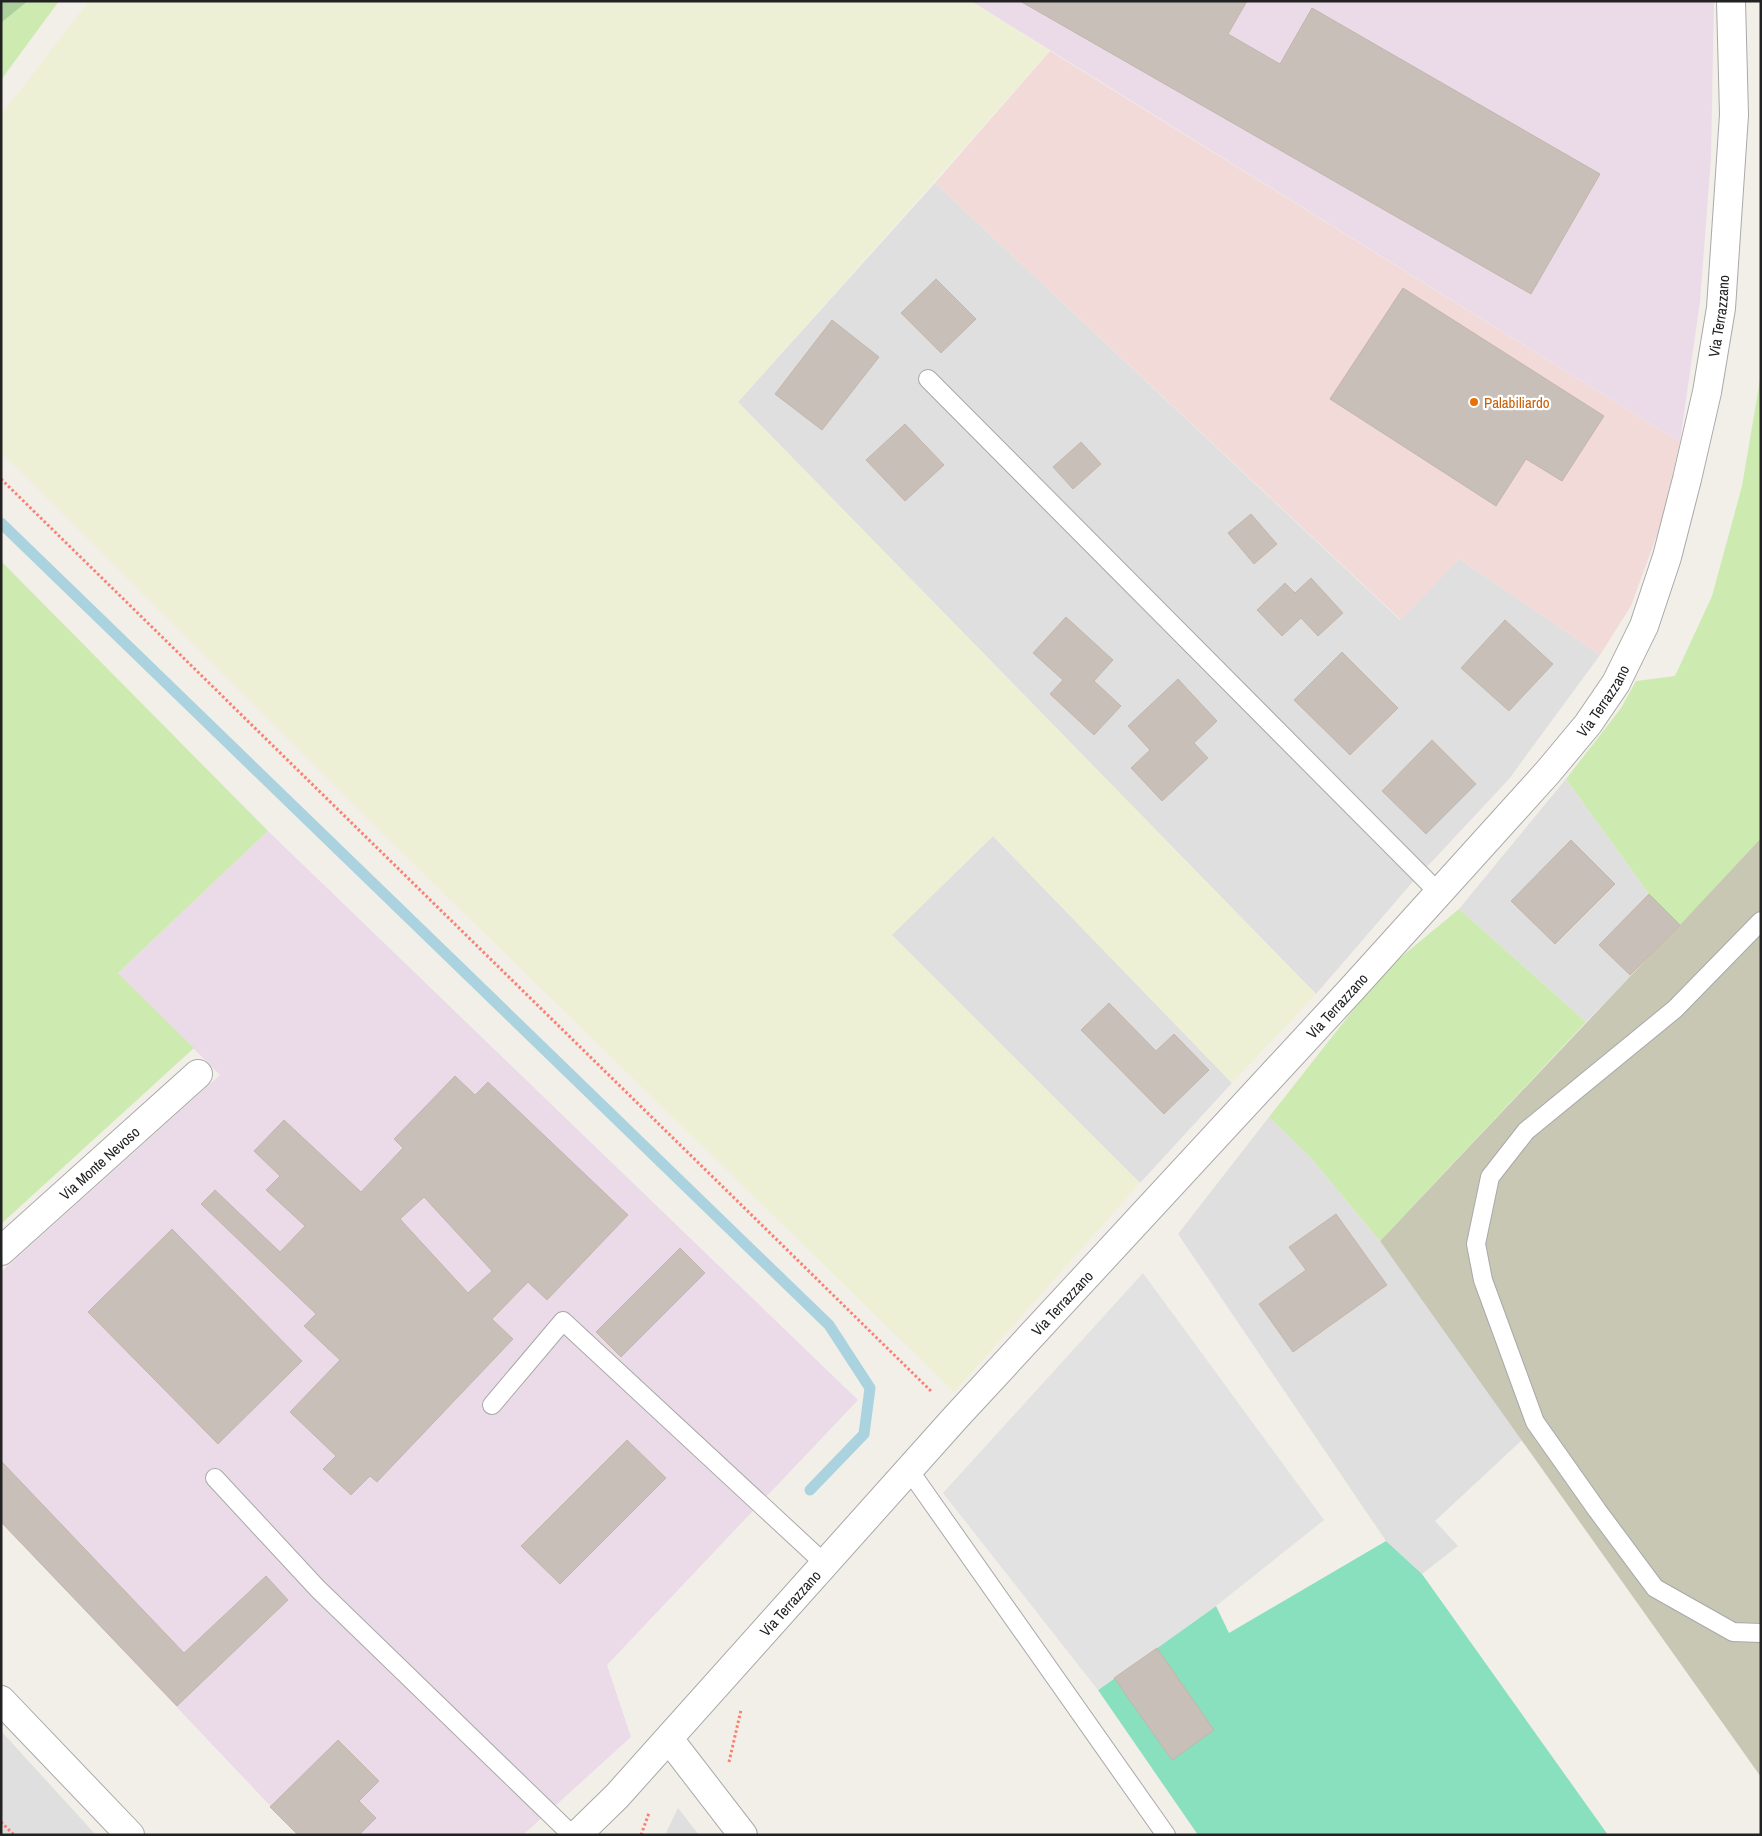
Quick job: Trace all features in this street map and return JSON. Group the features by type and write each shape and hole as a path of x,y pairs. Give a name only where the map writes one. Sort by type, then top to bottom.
{"street":[{"name":"Via Terrazzano","path":"577,1835 617,1796 957,1416 1439,893 1548,772 1588,724 1611,691 1644,626 1667,557 1707,392 1722,308 1734,115 1731,1"},
{"name":"Via Monte Nevoso","path":"1,1250 198,1074"},
{"path":"1,1700 130,1835"},
{"path":"669,1738 743,1835"}],"lane":[{"path":"928,379 1439,893"},
{"path":"1761,921 1676,1009 1526,1131 1490,1177 1476,1244 1483,1280 1536,1422 1597,1510 1655,1588 1733,1632 1761,1633"},
{"path":"492,1405 563,1321 825,1564"},
{"path":"909,1470 1166,1835"},
{"path":"215,1478 318,1589 572,1835"}],"path":[{"path":"1,479 957,1416"},
{"path":"727,1769 743,1702"},
{"path":"1,1822 14,1835"}],"shaded area":[{"path":"89,1 971,1 1050,51 738,402 1316,994 1232,1083 993,836 892,935 1140,1183 954,1392 392,843 1,452 1,115"},
{"path":"971,1 1714,1 1711,158 1700,302 1680,442"},
{"path":"1050,51 1680,442 1662,521 1631,606 1600,655 1459,559 1401,620 935,183"},
{"path":"935,183 1400,620 1459,559 1600,655 1509,779 1410,885 1316,994 738,402"},
{"path":"1566,779 1649,894 1680,925 1586,1022 1459,909"},
{"path":"268,831 858,1400 607,1665 631,1737 523,1835 298,1835 1,1522 1,1272 220,1075 118,973"},
{"path":"993,836 1232,1083 1140,1183 891,935"},
{"path":"1761,838 1761,1777 1380,1241"},
{"path":"1269,1117 1311,1158 1380,1241 1522,1440 1435,1521 1458,1546 1422,1574 1386,1541 1178,1234"},
{"path":"1143,1273 1324,1520 1216,1606 1098,1690 943,1493"},
{"path":"1,1731 96,1835 1,1835"},
{"path":"678,1808 699,1835 665,1835"}],"green space":[{"path":"1,1 28,1 1,23"},
{"path":"28,1 59,1 1,80 1,23"},
{"path":"1761,374 1761,838 1680,925 1649,894 1566,779 1621,708 1636,681 1675,676 1712,596 1742,486"},
{"path":"1,561 268,831 118,973 194,1048 1,1224"},
{"path":"1459,909 1586,1022 1380,1241 1311,1158 1269,1117 1383,972"},
{"path":"1386,1541 1422,1574 1608,1835 1198,1835 1098,1690 1216,1606 1229,1633"}],"building":[{"path":"1020,1 1247,1 1228,34 1280,64 1312,8 1600,174 1531,294"},
{"path":"936,279 976,319 941,353 901,313"},
{"path":"1403,288 1604,416 1562,481 1526,459 1496,506 1330,399"},
{"path":"832,320 879,357 822,430 775,394"},
{"path":"905,424 944,465 905,501 866,460"},
{"path":"1081,442 1101,464 1073,489 1053,467"},
{"path":"1251,514 1277,544 1254,564 1228,533"},
{"path":"1311,578 1343,613 1318,636 1301,618 1282,636 1257,610 1285,583 1295,593"},
{"path":"1066,617 1113,660 1094,681 1121,706 1094,735 1050,694 1063,680 1033,653"},
{"path":"1505,620 1553,664 1509,711 1461,668"},
{"path":"1342,652 1398,708 1350,755 1294,700"},
{"path":"1178,679 1217,721 1194,743 1208,758 1162,801 1131,768 1150,750 1128,726"},
{"path":"1432,740 1476,784 1426,834 1382,791"},
{"path":"1571,840 1615,884 1555,944 1511,901"},
{"path":"1649,894 1680,925 1630,975 1599,945"},
{"path":"1109,1003 1156,1051 1174,1034 1209,1070 1164,1114 1081,1030"},
{"path":"455,1076 475,1095 488,1082 628,1215 547,1300 528,1282 492,1319 513,1339 377,1482 370,1476 351,1495 323,1469 336,1456 290,1412 340,1360 304,1326 316,1314 201,1204 215,1190 280,1252 305,1226 266,1190 280,1176 254,1151 284,1120 361,1192 403,1148 394,1139","holes":["424,1197 492,1271 468,1293 400,1219"]},
{"path":"1336,1214 1387,1285 1293,1352 1259,1304 1306,1270 1289,1247"},
{"path":"172,1229 302,1361 218,1444 88,1312"},
{"path":"680,1248 705,1273 621,1357 596,1332"},
{"path":"627,1440 666,1478 560,1584 521,1546"},
{"path":"1,1461 184,1653 266,1576 288,1600 177,1706 1,1522"},
{"path":"1157,1648 1214,1730 1172,1760 1114,1678"},
{"path":"338,1740 379,1781 359,1801 376,1818 359,1835 298,1835 270,1807"}],"waterway":[{"path":"1,523 829,1325 870,1388 864,1434 810,1490"}],"place":[{"name":"Palabiliardo","path":"1474,402"}]}
